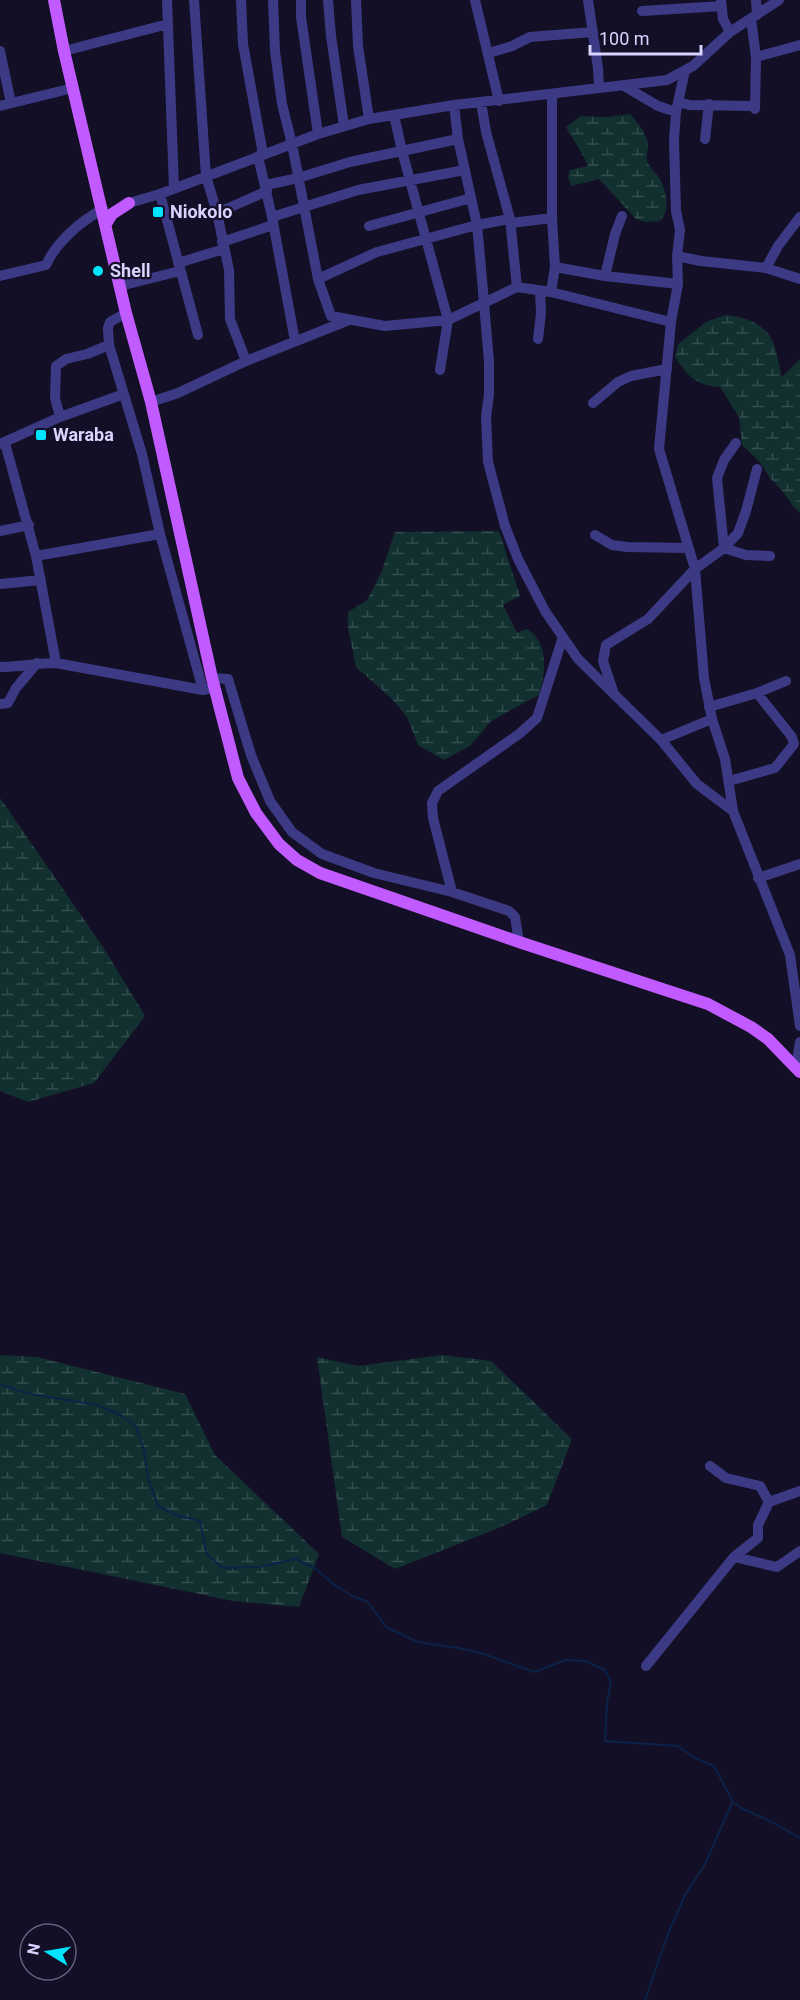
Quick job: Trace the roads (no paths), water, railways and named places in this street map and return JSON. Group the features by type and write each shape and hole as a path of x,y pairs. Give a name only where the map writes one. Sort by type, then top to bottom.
{"main road":[{"path":"54,0 126,313 151,402 210,685 244,792 266,828 297,860 320,873 708,1004 752,1027 768,1039 798,1069"},
{"path":"102,204 129,203"},
{"path":"106,224 111,214 129,203"}],"street":[{"path":"167,0 174,188"},
{"path":"194,0 206,176 217,213 229,270 228,309 246,361"},
{"path":"241,0 243,44 266,188 295,341"},
{"path":"273,0 275,51 282,104 305,206 318,279 331,316 385,326 448,320 517,287 545,291 671,322"},
{"path":"302,0 301,17 318,134"},
{"path":"328,0 344,126"},
{"path":"356,0 358,46 369,119"},
{"path":"475,0 499,101"},
{"path":"588,0 599,88"},
{"path":"624,86 658,106 709,104 755,107 754,17 756,0"},
{"path":"129,203 159,194 318,134 369,119 454,105 667,80 693,66 730,32 779,0"},
{"path":"642,11 721,3 723,19 730,32"},
{"path":"64,51 168,24"},
{"path":"489,53 530,37 592,32"},
{"path":"756,57 800,45"},
{"path":"0,51 5,105 73,88"},
{"path":"685,70 674,140 676,211 680,230 677,256 678,284 671,322 659,449 695,569 704,678 712,719 725,759 733,812 758,878 795,954 800,1026"},
{"path":"538,339 545,291 555,267 552,218 552,95"},
{"path":"481,102 486,132 510,221 517,287"},
{"path":"705,139 709,104"},
{"path":"454,105 458,139 477,225 489,362 486,417 488,462 505,526 518,559 545,611 578,659 661,740 697,783 733,812"},
{"path":"394,115 448,320 440,370"},
{"path":"217,213 266,188 350,162 458,139"},
{"path":"120,286 179,267 305,206 358,190 465,170"},
{"path":"159,194 198,335"},
{"path":"369,226 471,198"},
{"path":"0,276 46,264 50,255 62,241 102,204"},
{"path":"605,276 615,234 622,216"},
{"path":"766,268 778,246 800,217"},
{"path":"318,279 376,252 428,240 477,225 552,218"},
{"path":"677,256 766,268 800,279"},
{"path":"555,267 605,276 678,284"},
{"path":"126,313 110,322 109,345 142,454 160,534 210,685"},
{"path":"151,402 178,393 246,361 349,320"},
{"path":"60,417 55,398 56,366 66,359 109,345"},
{"path":"593,403 618,382 631,376 667,369"},
{"path":"56,663 36,556 3,444 60,417 123,394"},
{"path":"724,548 717,478 724,460 736,444"},
{"path":"614,694 603,661 606,645 648,619 695,569 724,548 738,533 758,469"},
{"path":"0,531 28,525"},
{"path":"36,556 160,534"},
{"path":"595,535 612,544 627,548 687,548"},
{"path":"724,548 746,555 770,556"},
{"path":"0,584 41,580"},
{"path":"453,892 433,818 432,803 438,791 519,734 537,718 563,638"},
{"path":"0,705 8,703 16,688 37,663"},
{"path":"0,666 23,667 37,663 56,663 210,685 228,679 251,755 270,801 292,832 322,854 374,873 453,892 509,911 515,917 519,942"},
{"path":"709,707 757,693 786,681"},
{"path":"729,781 775,768 794,744 792,737 757,693"},
{"path":"661,740 712,719"},
{"path":"758,878 800,864"},
{"path":"798,1069 800,1042"},
{"path":"710,1466 726,1478 760,1486 769,1502"},
{"path":"646,1666 734,1557 758,1538 758,1525 769,1502 800,1491"},
{"path":"734,1557 777,1567 800,1551"}],"waterway":[{"path":"0,1385 31,1394 96,1405 117,1413 136,1426 144,1450 148,1478 158,1506 176,1515 200,1521 207,1555 223,1568 259,1567 296,1559 316,1569 352,1596 368,1602 386,1627 418,1642 484,1654 534,1672 565,1660 585,1661 605,1670 611,1682 607,1702 605,1741 678,1746 695,1758 714,1766 733,1802 800,1838"},
{"path":"645,2000 668,1934 685,1895 705,1864 732,1803"}],"place":[{"name":"Niokolo","path":"158,212"},
{"name":"Shell","path":"98,271"},
{"name":"Waraba","path":"41,435"}]}
